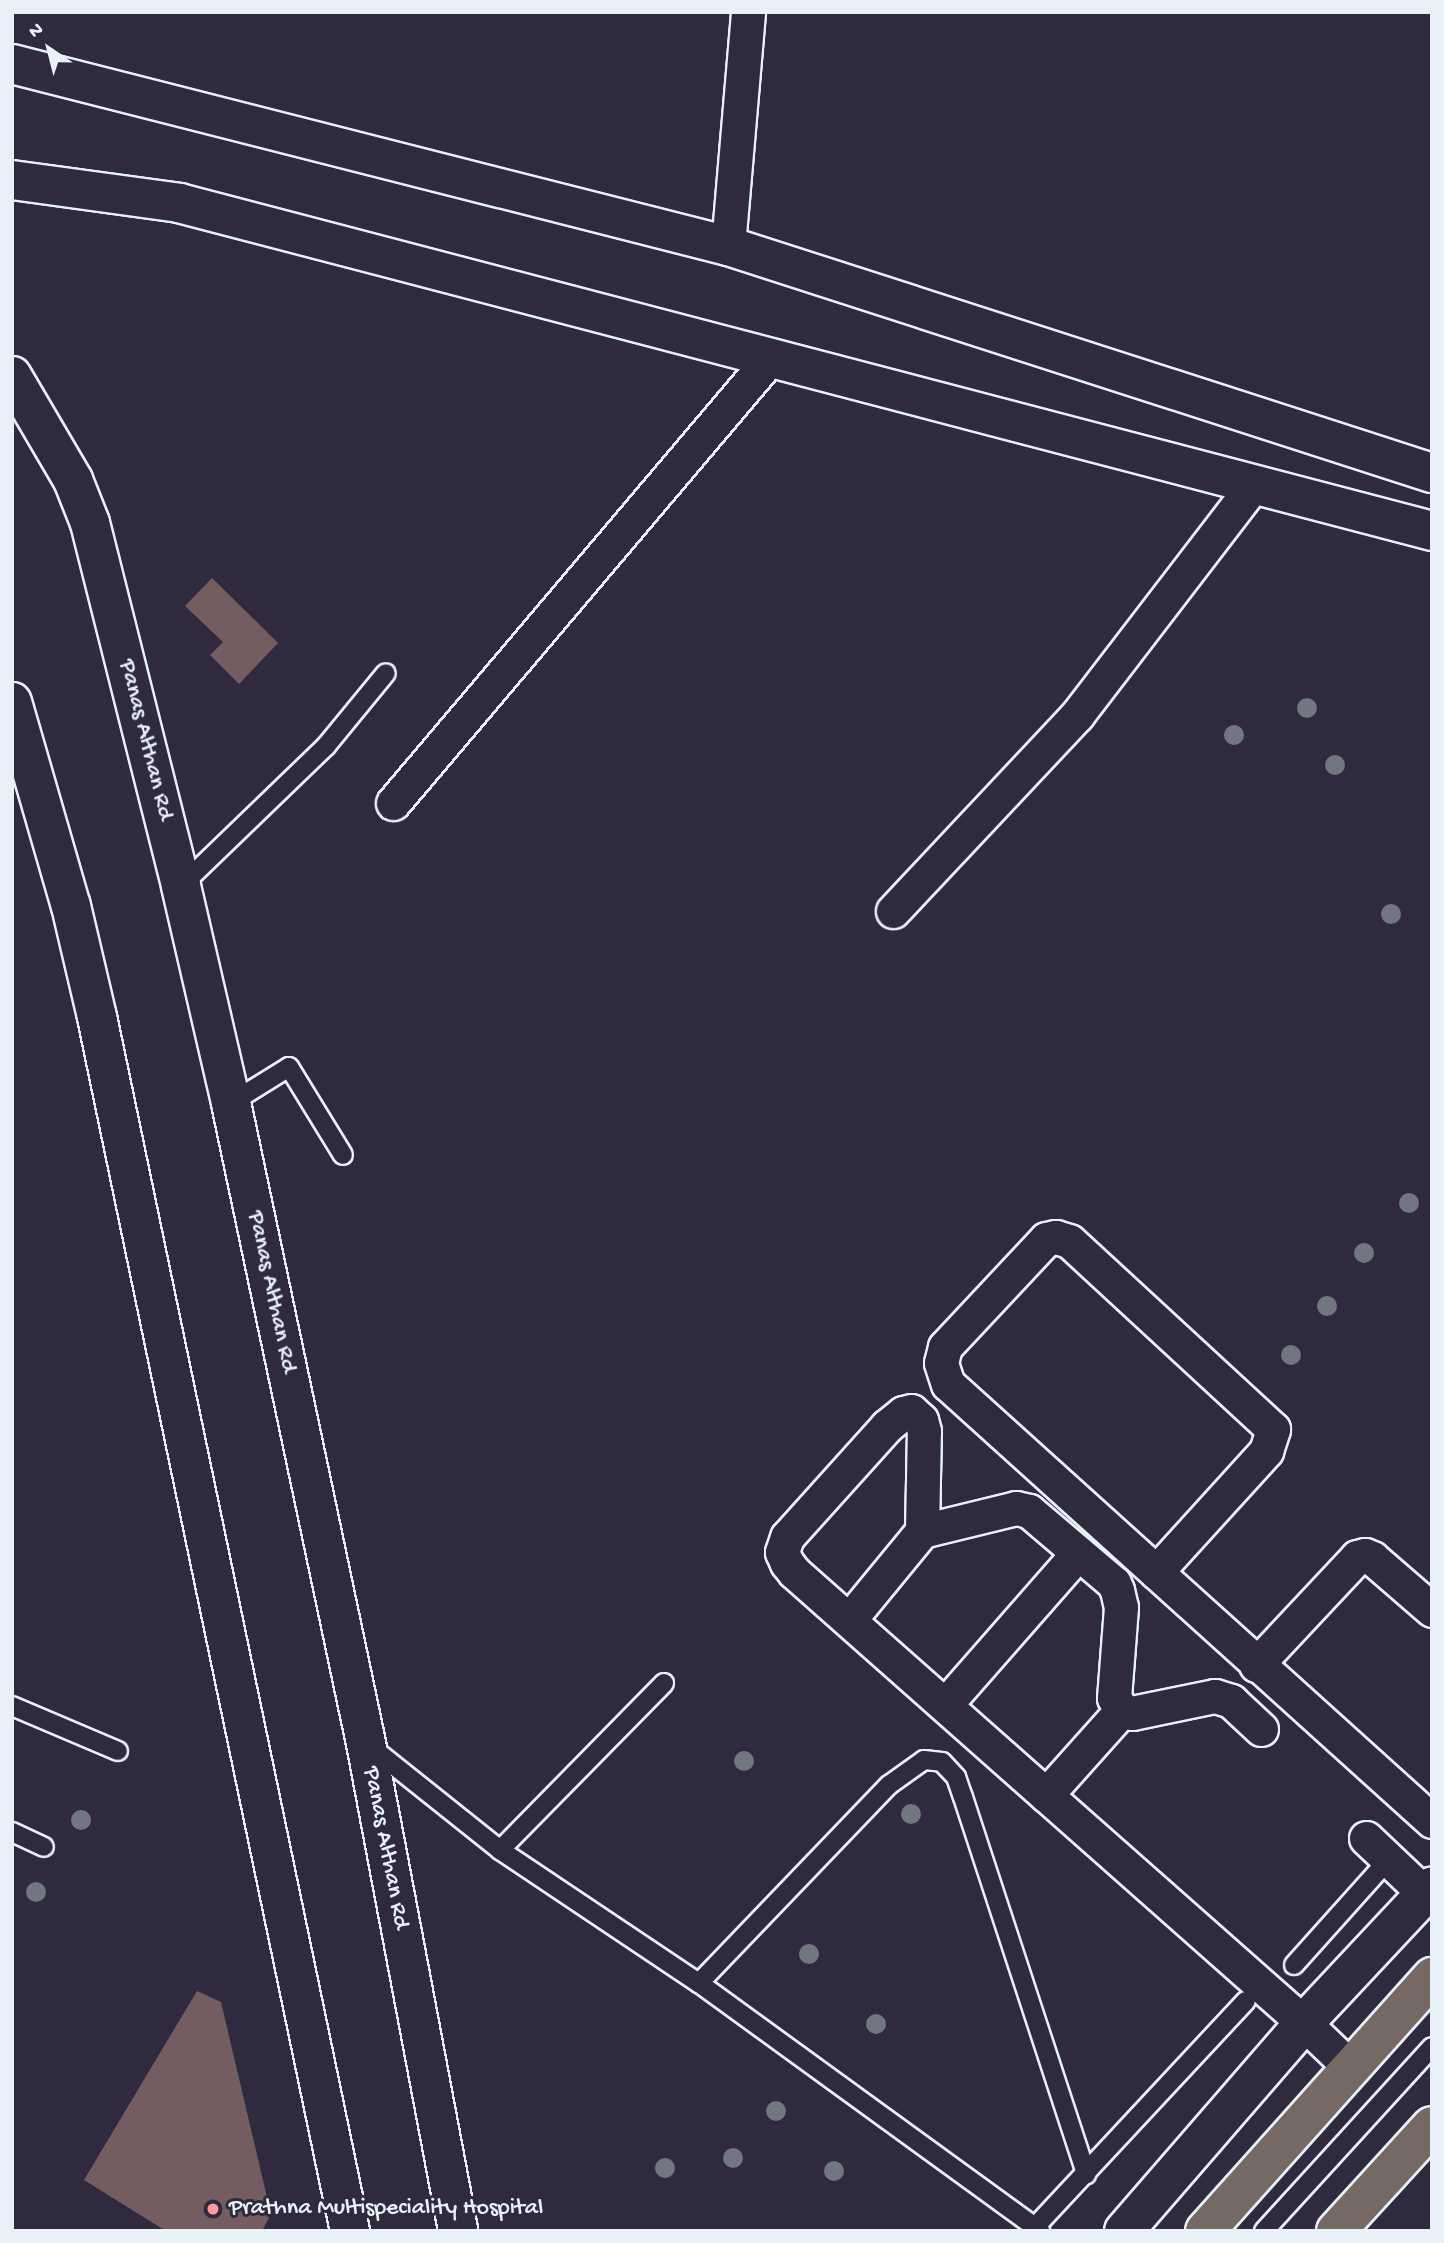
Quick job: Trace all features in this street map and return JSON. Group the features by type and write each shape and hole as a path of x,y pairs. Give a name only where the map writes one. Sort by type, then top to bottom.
{"main road":[{"path":"12,64 728,246 1432,472"},
{"path":"12,180 179,203 1432,531"},
{"name":"Panas Althan Rd","path":"12,376 73,480 90,523 181,886 231,1103 366,1743 458,2231"},
{"path":"12,702 71,906 97,1017 350,2231"},
{"path":"1124,2231 1304,2023 1428,1890"},
{"path":"1205,2231 1432,1978"},
{"path":"1336,2231 1432,2126"}],"street":[{"path":"728,246 748,12"},
{"path":"393,803 771,357"},
{"path":"893,911 1077,715 1254,484"},
{"path":"1156,1572 1266,1451 1272,1440 1273,1429 1069,1241 1056,1237 1046,1239 945,1347 942,1374 948,1384 1432,1822"},
{"path":"922,1531 923,1431 921,1420 911,1411 903,1413 878,1436 788,1537 782,1552 794,1572 1304,2023 1350,2067"},
{"path":"849,1620 922,1531 1023,1509 1114,1583 1121,1606 1114,1698 1122,1710 1132,1713 1215,1696 1231,1701 1261,1729"},
{"path":"945,1705 1078,1553"},
{"path":"1256,1665 1357,1557 1372,1558 1432,1610"},
{"path":"1046,1795 1122,1710"},
{"path":"1377,1849 1428,1890"}],"lane":[{"path":"181,886 326,746 386,673"},
{"path":"231,1103 289,1067 343,1156"},
{"path":"500,1850 664,1684"},
{"path":"12,1706 118,1751"},
{"path":"366,1743 500,1850 699,1983 1037,2229 1246,2001"},
{"path":"699,1983 889,1785 924,1760 943,1762 956,1777 960,1787 1086,2174"},
{"path":"12,1832 44,1847"},
{"path":"1294,1965 1377,1849"},
{"path":"1264,2231 1432,2047"}],"building":[{"path":"212,578 278,643 239,684 210,655 223,642 185,606"},
{"path":"197,1991 221,2002 271,2214 262,2231 166,2231 84,2180"}],"place":[{"name":"Prathna Multispeciality Hospital","path":"213,2209"}]}
